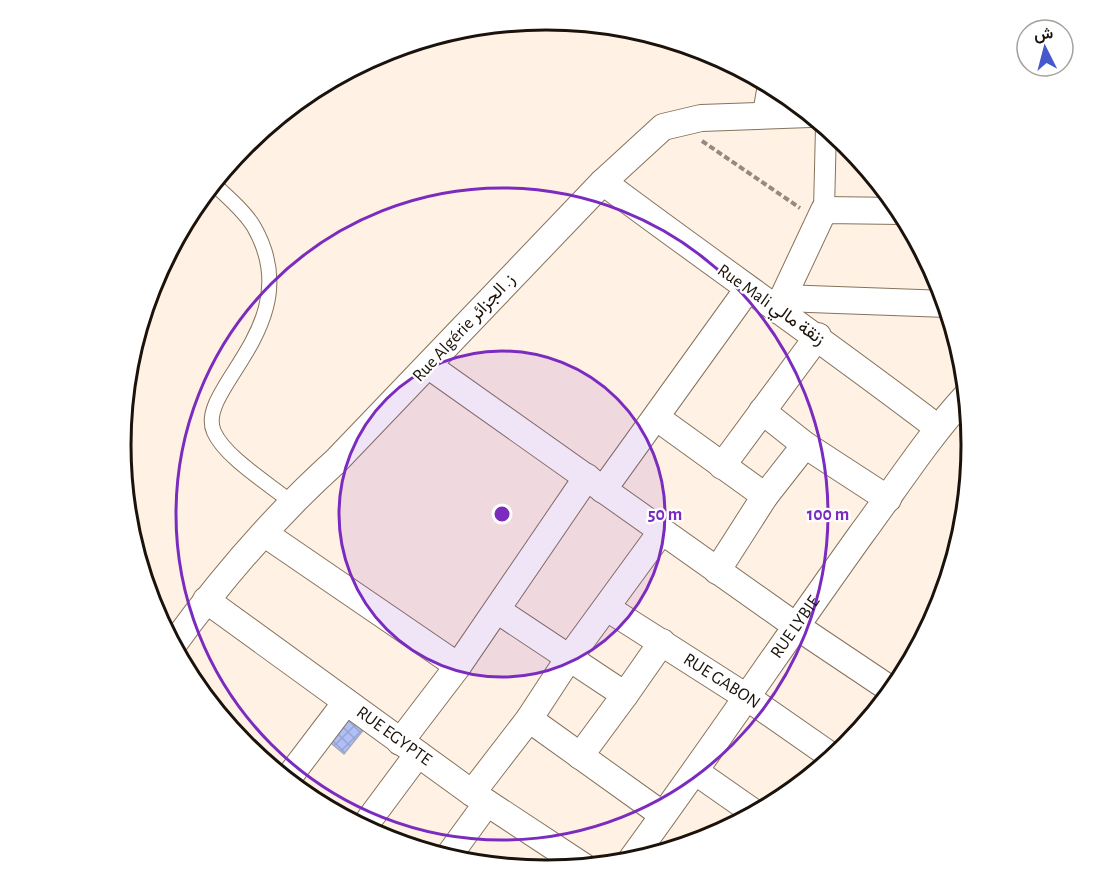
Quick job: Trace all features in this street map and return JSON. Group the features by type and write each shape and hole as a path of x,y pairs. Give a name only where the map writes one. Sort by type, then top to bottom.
{"street":[{"path":"766,114 769,95"},
{"name":"Rue Algérie ز. الجزائر","path":"179,637 206,600 291,502 336,461 603,182 652,136 676,122 701,118 796,114"},
{"path":"826,139 825,210 779,304 937,304"},
{"name":"Rue Mali زنقة مالي","path":"603,182 747,290 779,304 818,336 951,421"},
{"path":"825,210 889,211"},
{"path":"368,820 458,666 497,610 595,483 657,418 747,290"},
{"path":"722,466 818,336"},
{"path":"429,366 661,532 885,686"},
{"name":"RUE LYBIE","path":"637,851 696,772 796,626 888,499 960,407"},
{"path":"762,411 805,445 888,499"},
{"path":"657,418 765,496"},
{"path":"717,571 765,496 805,445"},
{"path":"451,850 479,798 569,658 661,532"},
{"path":"265,534 458,666"},
{"name":"RUE EGYPTE","path":"206,600 479,798 574,860"},
{"name":"RUE GABON","path":"607,608 748,698 826,752"},
{"path":"497,610 625,695"},
{"path":"580,756 662,642"},
{"path":"291,773 346,702"},
{"path":"529,719 663,815"},
{"path":"696,772 748,808"}],"lane":[{"path":"220,190 253,224 267,254 271,286 265,317 252,345 217,400 211,417 213,430 230,452 291,502"}],"path":[{"path":"676,122 800,208 825,210"}],"building":[{"path":"346,714 364,729 344,754 326,739"}]}
